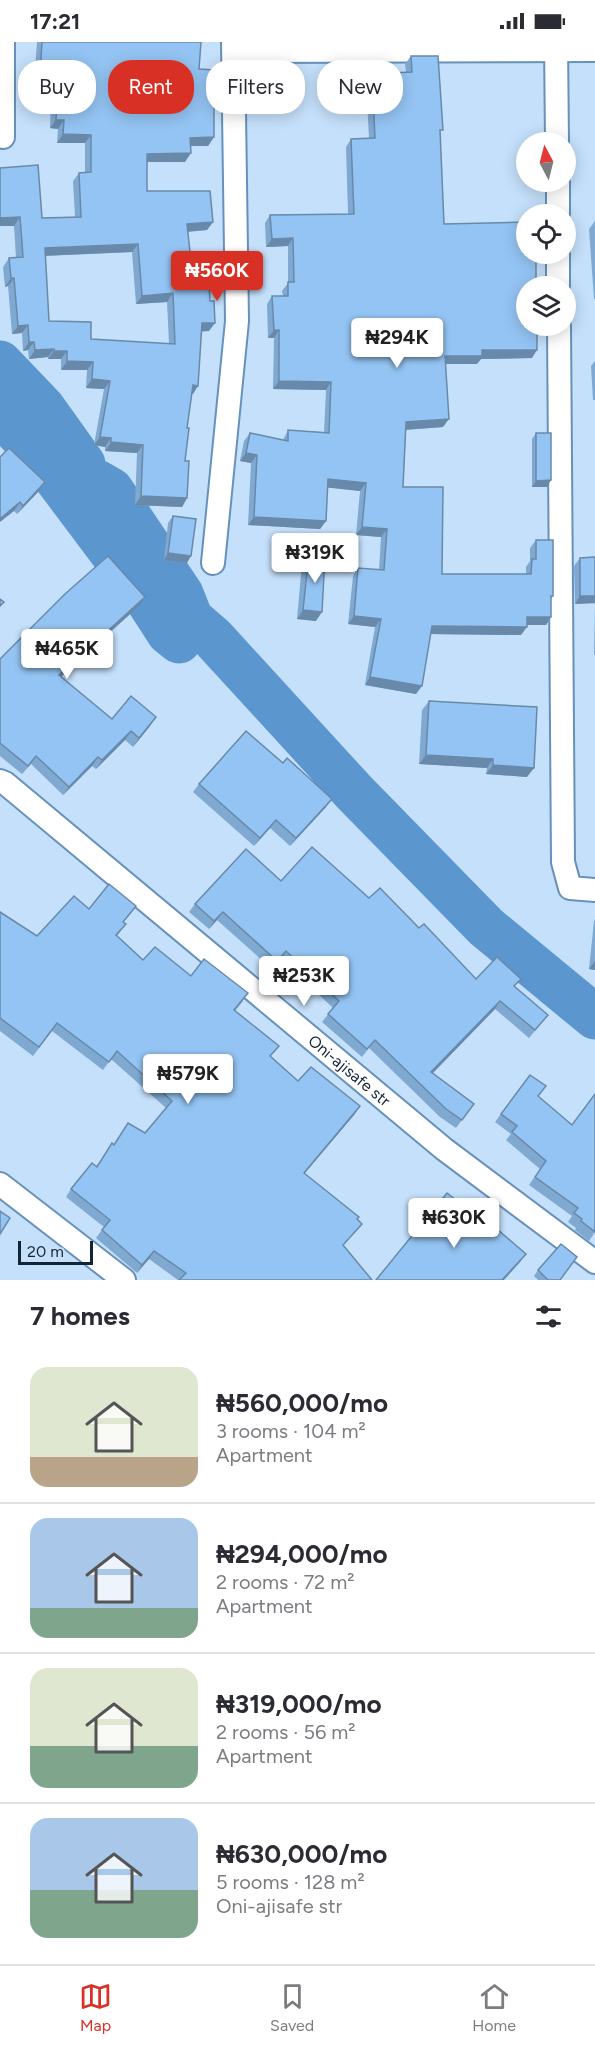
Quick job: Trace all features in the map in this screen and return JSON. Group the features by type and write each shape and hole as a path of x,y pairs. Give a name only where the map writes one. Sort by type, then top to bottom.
{"street":[{"path":"3,42 3,137"},
{"path":"556,46 557,132"},
{"path":"213,563 237,321 233,47 556,46 595,50"},
{"path":"559,336 563,862 570,888 595,890"},
{"name":"Oni-ajisafe str","path":"0,781 444,1149 595,1262"},
{"path":"0,1184 124,1280"}],"building":[{"path":"42,42 201,42 199,69 206,69 206,114 214,114 214,137 190,138 191,153 147,154 147,191 210,191 213,222 187,224 191,261 208,260 210,301 214,301 215,323 202,323 198,386 193,385 187,428 189,428 185,461 189,461 187,498 141,496 143,445 111,442 111,438 100,437 110,381 92,379 93,362 67,361 67,351 35,350 34,342 29,342 28,325 18,326 14,278 11,278 9,258 23,257 20,217 0,218 0,168 38,165 42,218 81,217 79,173 91,172 91,135 63,134 64,120 56,120 56,114 96,114 96,60 41,60","holes":["138,244 142,296 173,293 175,344 91,339 91,322 49,321 45,248"]},
{"path":"411,56 438,56 443,130 440,130 444,224 516,222 516,264 536,264 536,276 516,276 516,336 537,336 537,350 482,350 482,356 445,356 449,419 406,422 403,487 443,487 442,574 531,574 532,559 536,559 536,540 553,540 551,617 527,617 527,627 432,626 422,686 370,677 381,619 354,616 358,568 384,570 387,529 362,527 366,483 328,479 326,521 254,517 257,455 246,453 250,433 288,441 288,430 329,433 331,382 279,381 279,330 274,330 272,296 288,296 288,282 294,282 293,238 272,239 270,215 354,214 351,139 375,138 374,114 403,114 403,72 412,72"},
{"path":"536,433 551,433 551,480 536,481"},
{"path":"9,448 45,482 23,506 20,502 0,519 0,457"},
{"path":"173,516 196,519 191,556 168,553"},
{"path":"309,554 325,555 322,612 303,610"},
{"path":"108,556 145,597 59,675 112,719 131,696 156,717 139,738 131,731 102,760 98,757 69,787 36,756 28,766 0,743 0,659 65,594"},
{"path":"595,557 595,596 580,596 580,558"},
{"path":"429,701 537,707 534,768 493,765 493,759 426,755"},
{"path":"246,731 283,763 287,758 332,799 296,838 276,820 260,838 199,784"},
{"path":"312,847 369,898 380,888 419,928 424,924 476,979 497,957 521,979 514,986 548,1015 535,1030 500,1001 431,1072 474,1104 462,1120 446,1109 375,1040 367,1049 328,1014 339,1001 286,951 277,961 223,912 214,921 195,904 246,849 281,881"},
{"path":"109,884 136,906 123,922 126,924 116,935 143,960 155,947 191,976 204,959 248,993 234,1010 279,1046 270,1056 298,1081 311,1067 360,1106 304,1173 359,1217 357,1219 362,1224 343,1245 372,1280 179,1280 186,1273 154,1251 142,1265 102,1230 110,1220 71,1189 92,1163 97,1167 128,1123 145,1133 172,1101 117,1051 109,1062 57,1023 39,1047 0,1018 0,912 37,936 74,896 89,909"},
{"path":"530,1075 546,1086 538,1096 572,1125 595,1094 595,1232 574,1213 578,1208 535,1177 546,1161 512,1132 517,1126 501,1114"},
{"path":"447,1193 474,1214 476,1211 526,1254 502,1280 376,1280"},
{"path":"0,1211 10,1218 0,1234"},
{"path":"561,1244 577,1257 560,1280 548,1280 538,1270"}],"waterway":[{"path":"0,363 43,408 83,464 82,477 111,490 181,594 191,619 213,638 354,792 486,927 595,1017"},
{"path":"0,413 38,454 149,602 169,633 179,641"}]}
